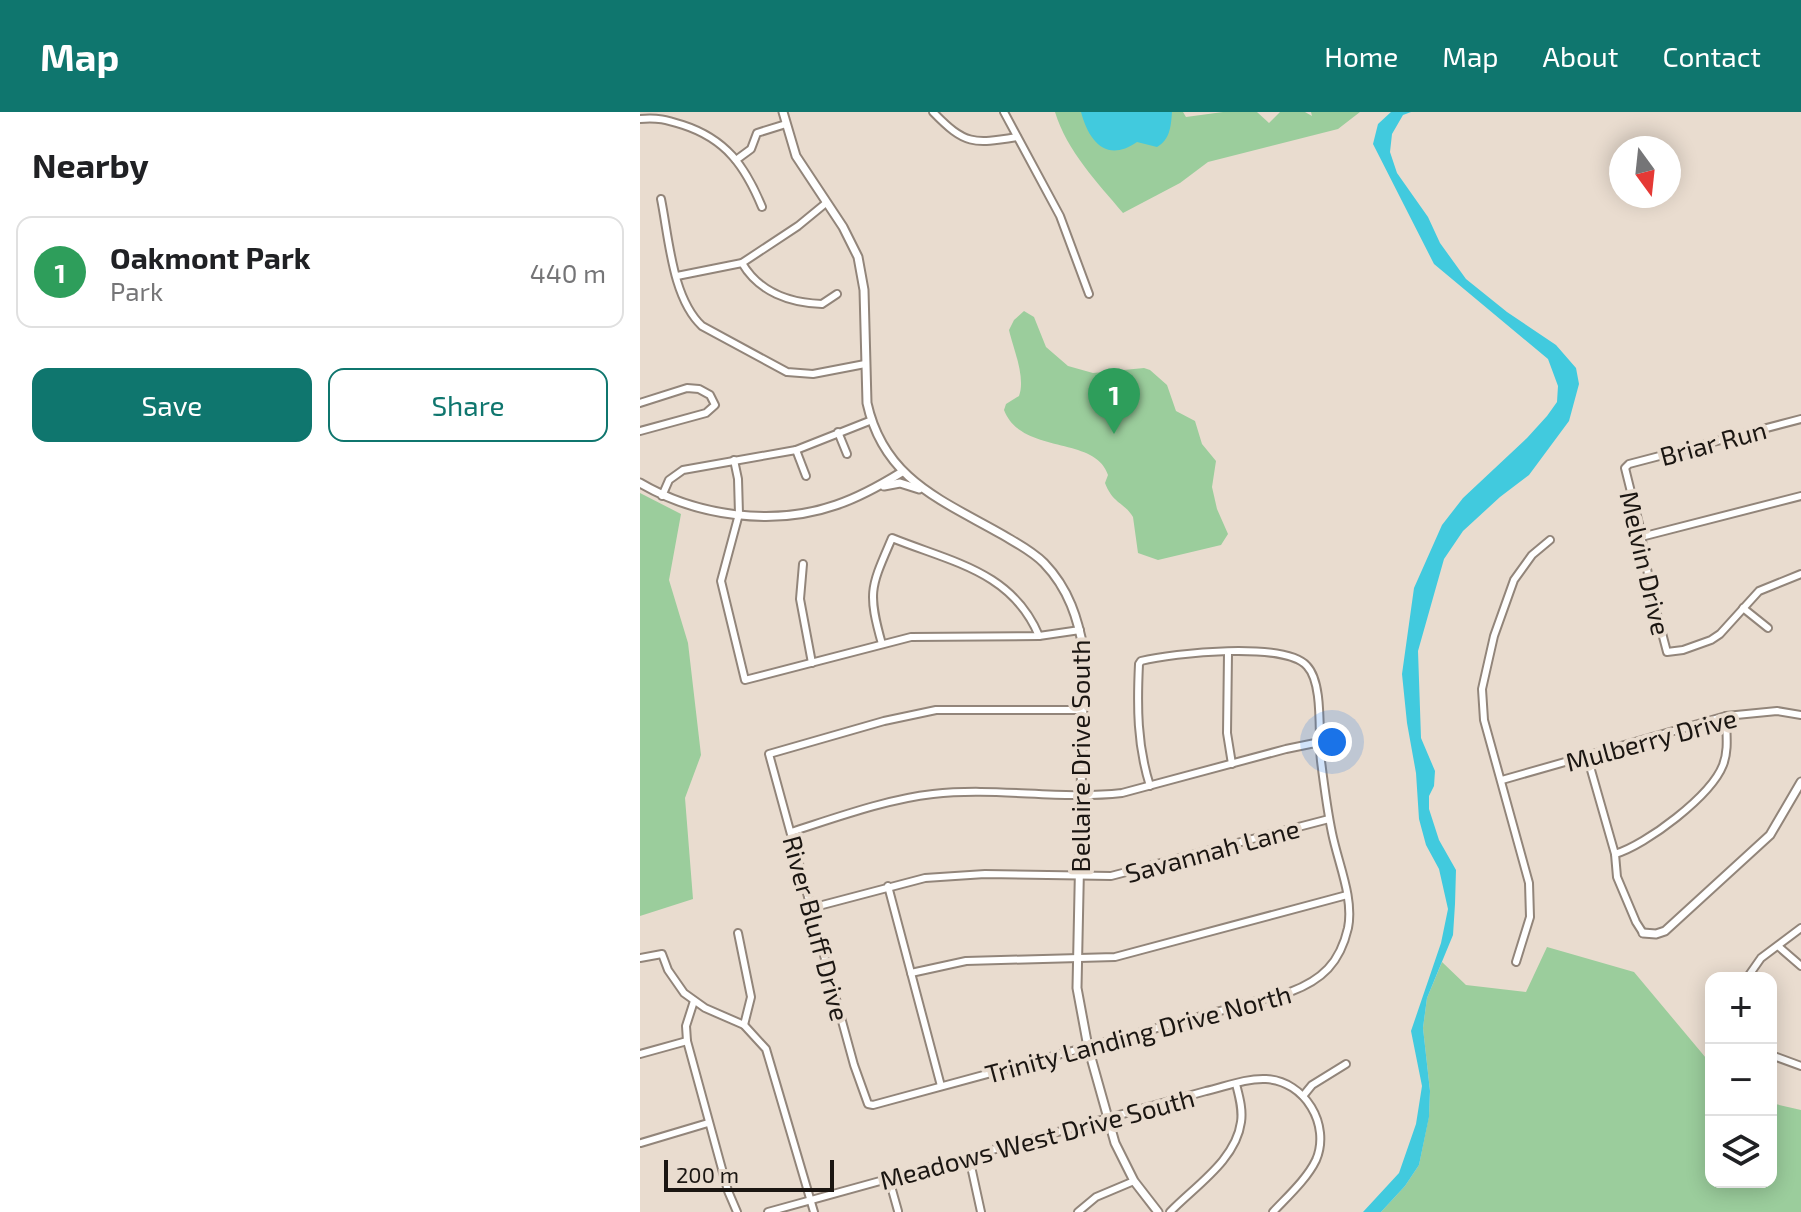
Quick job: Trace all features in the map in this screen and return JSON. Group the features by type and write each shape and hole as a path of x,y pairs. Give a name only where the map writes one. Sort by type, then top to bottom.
{"street":[{"name":"Bellaire Drive South","path":"783,112 796,156 848,235 861,268 867,403 887,452 902,472 925,491 1025,548 1045,564 1068,596 1080,630 1084,652 1077,988 1088,1047 1122,1161 1158,1212"},
{"path":"933,112 949,129 969,140 987,143 1017,137"},
{"path":"1004,112 1060,216 1089,294"},
{"path":"640,119 658,117 715,137 750,178 762,207"},
{"path":"736,160 751,149 757,133 786,124"},
{"path":"661,199 682,299 707,330 774,367 793,373 806,374 865,364"},
{"path":"677,276 742,263 798,226 826,203"},
{"path":"742,263 758,283 793,301 822,304 837,294"},
{"path":"640,403 691,388 710,395 715,405 706,413 640,431"},
{"name":"Briar Run","path":"1626,466 1801,419"},
{"path":"662,496 669,480 683,470 796,450 872,420"},
{"path":"838,432 847,454"},
{"path":"796,450 806,476"},
{"path":"734,460 739,514 721,581 745,680 924,635 1039,636 1080,630"},
{"name":"Melvin Drive","path":"1626,466 1665,650 1675,652 1711,640 1743,608"},
{"path":"640,483 662,496 698,509 776,515 820,510 878,487 902,472"},
{"path":"878,487 900,483 925,491"},
{"path":"1641,537 1801,496"},
{"path":"882,644 872,588 892,538 970,567 996,581 1023,604 1039,636"},
{"path":"1516,962 1530,917 1531,899 1524,858 1482,708 1487,662 1514,580 1532,555 1550,540"},
{"path":"803,564 800,599 812,663"},
{"path":"1768,628 1743,608 1759,591 1801,574"},
{"path":"1150,786 1139,744 1139,664 1143,660 1191,652 1228,653 1227,733 1232,764"},
{"name":"Trinity Landing Drive North","path":"866,1102 873,1105 1309,985 1334,962 1344,942 1349,915 1329,819 1317,688 1306,665 1296,657 1276,652 1228,653"},
{"name":"River Bluff Drive","path":"866,1102 769,754 884,721 936,710 1083,710"},
{"name":"Mulberry Drive","path":"1502,780 1726,716 1777,711 1801,715"},
{"path":"1615,854 1636,846 1663,828 1716,779 1727,749 1726,716"},
{"path":"791,832 871,808 933,794 1122,793 1320,742"},
{"path":"1587,756 1615,854 1617,877 1643,933 1665,931 1770,835 1801,782"},
{"name":"Savannah Lane","path":"811,908 925,878 966,874 1102,877 1141,870 1329,819"},
{"path":"888,886 941,1086"},
{"path":"911,973 966,961 1115,957 1347,895"},
{"path":"1751,972 1761,958 1801,928"},
{"path":"738,933 750,981 751,997 744,1025"},
{"path":"1778,946 1801,966"},
{"path":"640,958 662,954 676,983 694,1001 744,1025 762,1043 773,1068 814,1212"},
{"path":"694,1001 686,1026 687,1041 708,1123 737,1212"},
{"path":"640,1054 687,1041"},
{"path":"1777,1057 1801,1066"},
{"path":"1273,1212 1311,1169 1319,1150 1319,1126 1303,1096 1312,1085 1346,1064"},
{"name":"Meadows West Drive South","path":"768,1212 1259,1079 1273,1080 1295,1089 1303,1096"},
{"path":"1170,1212 1225,1158 1235,1142 1242,1113 1236,1084"},
{"path":"641,1143 708,1123"},
{"path":"969,1157 981,1212"},
{"path":"889,1179 898,1211"},
{"path":"1078,1212 1096,1197 1134,1181"}],"green space":[{"path":"1055,112 1183,112 1186,117 1257,112 1269,123 1280,112 1305,112 1312,116 1311,112 1360,112 1338,129 1208,162 1180,183 1123,213 1075,153"},
{"path":"1024,311 1034,317 1046,347 1068,366 1093,373 1144,368 1167,385 1176,411 1195,421 1202,444 1216,461 1212,487 1228,534 1221,545 1158,560 1138,553 1133,517 1108,490 1105,483 1108,475 1101,463 1089,454 1026,434 1013,424 1004,410 1006,404 1019,396 1021,380 1009,330"},
{"path":"640,493 681,514 669,580 688,643 701,755 685,798 693,899 640,916"},
{"path":"1547,947 1634,972 1705,1057 1705,1188 1777,1188 1777,1104 1801,1110 1801,1212 1381,1212 1419,1165 1429,1116 1430,1091 1423,1028 1427,998 1442,962 1466,985 1526,992"}],"water":[{"path":"1081,112 1172,112 1169,132 1165,141 1157,147 1137,142 1126,148 1108,150 1094,140"},
{"path":"1391,112 1411,112 1403,115 1392,134 1390,152 1397,173 1428,217 1440,243 1466,279 1556,345 1576,368 1579,384 1569,421 1529,475 1463,531 1444,559 1418,651 1421,738 1435,771 1429,809 1439,840 1456,870 1453,935 1427,998 1423,1028 1430,1091 1429,1117 1419,1165 1381,1212 1363,1212 1399,1173 1416,1124 1422,1086 1411,1031 1441,943 1448,909 1439,869 1426,845 1419,819 1416,773 1407,723 1402,674 1414,588 1442,525 1463,498 1547,416 1557,402 1558,386 1548,359 1434,264 1373,144 1378,124"}],"place":[{"name":"Oakmont Park","path":"1114,434"}]}
